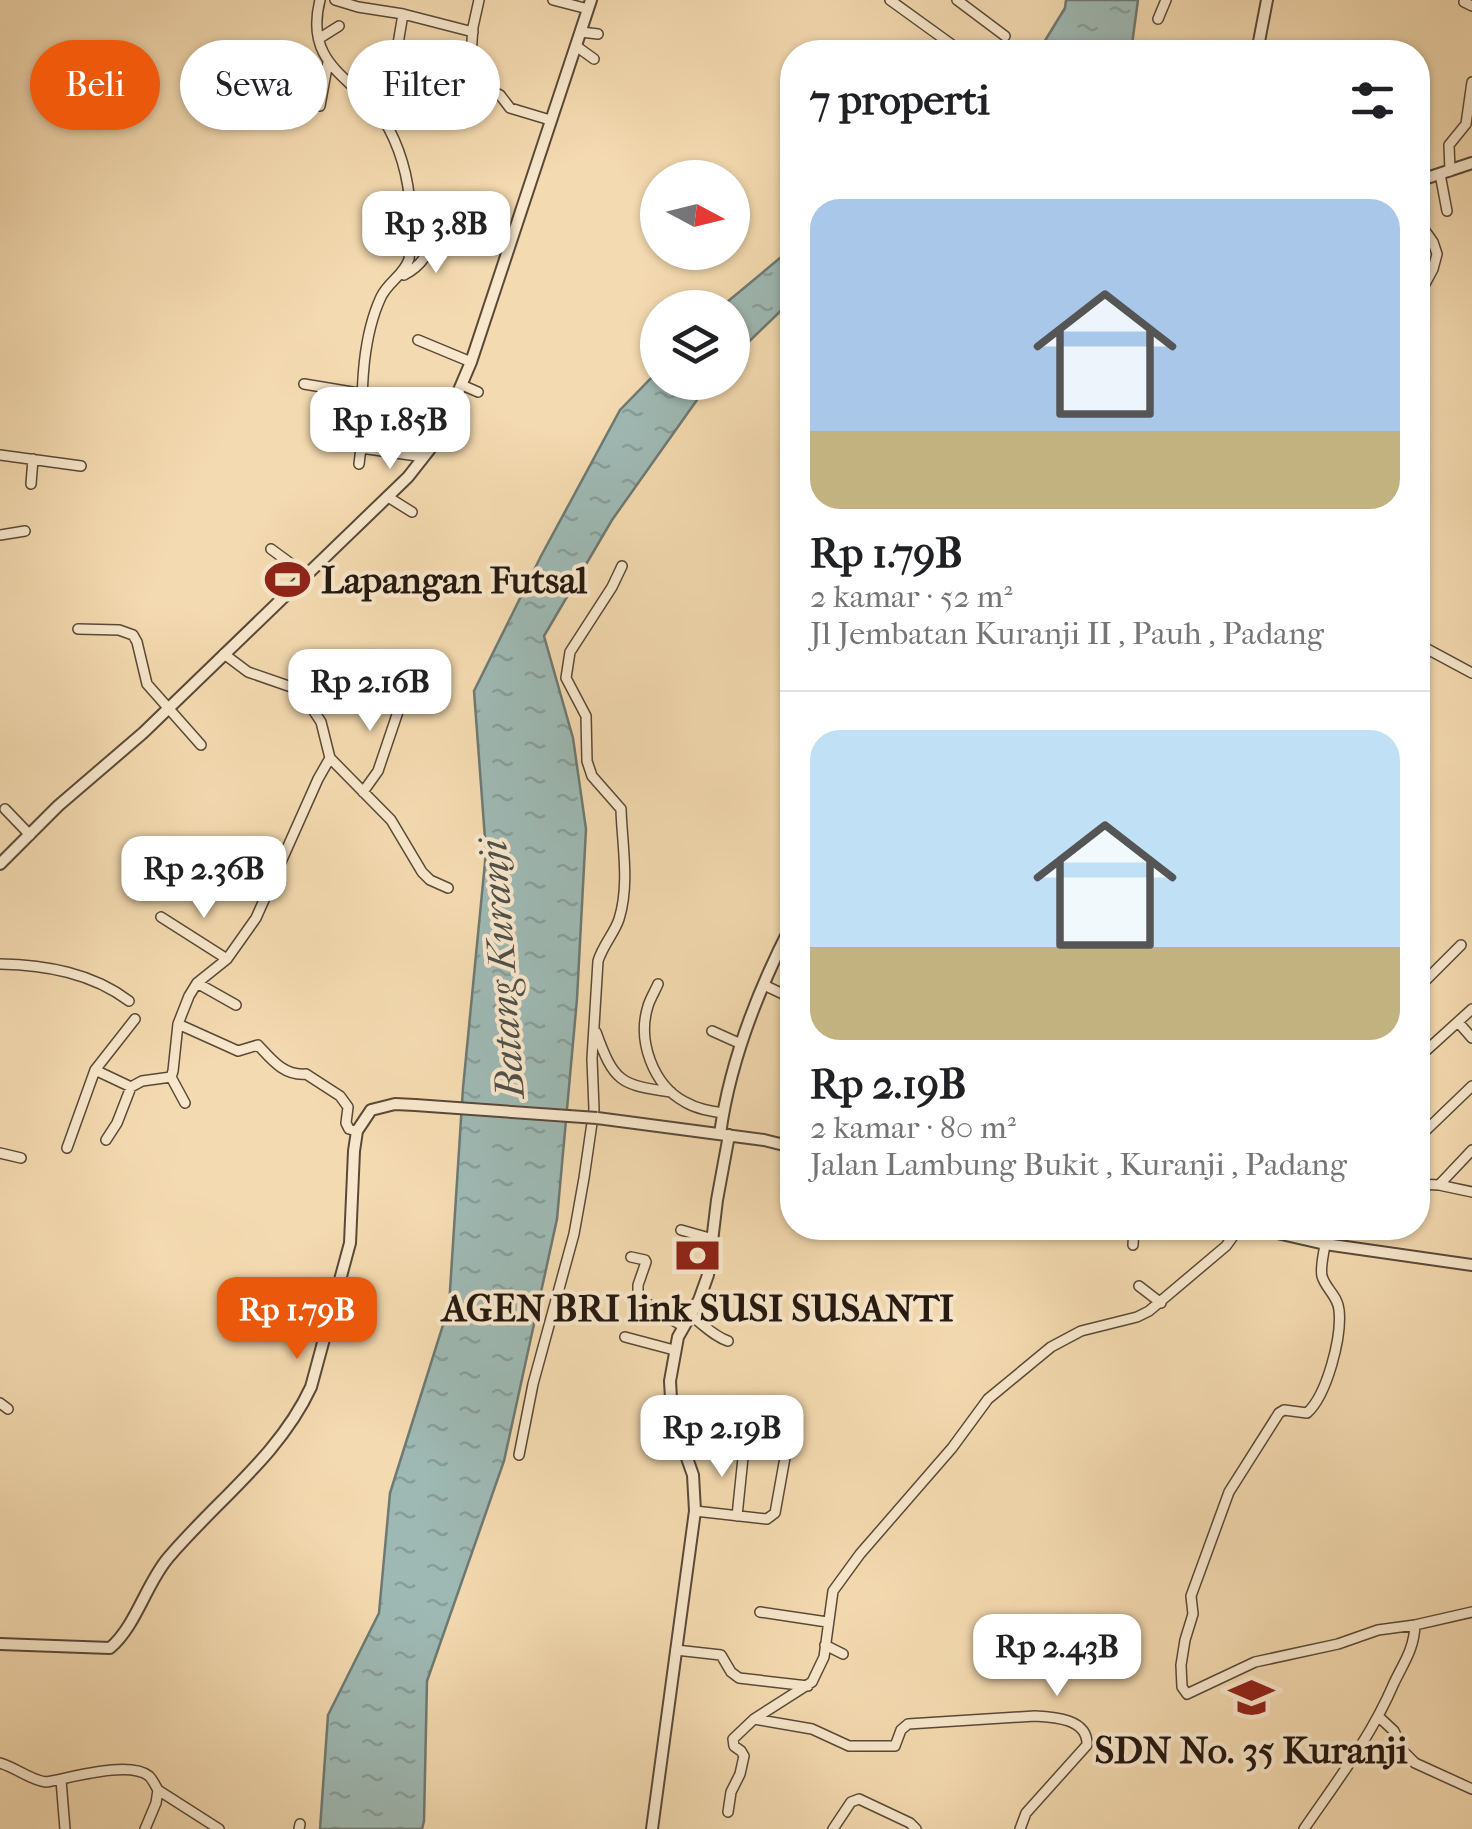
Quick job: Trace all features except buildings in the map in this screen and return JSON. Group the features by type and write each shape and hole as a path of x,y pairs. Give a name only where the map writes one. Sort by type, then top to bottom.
{"street":[{"path":"320,0 317,14 321,52 347,81"},
{"path":"335,0 472,32"},
{"path":"478,0 471,55 484,66 484,87 500,95 510,108 550,120"},
{"path":"0,864 58,806 147,738 167,708 388,498 427,453 471,362 590,5 553,0"},
{"path":"890,0 945,40"},
{"path":"958,0 1005,36"},
{"path":"1158,19 1166,0"},
{"path":"1259,40 1267,0"},
{"path":"398,40 402,14"},
{"path":"320,38 339,26"},
{"path":"582,32 598,34"},
{"path":"576,46 594,59"},
{"path":"327,68 328,62"},
{"path":"1447,211 1448,145 1466,124 1472,82"},
{"path":"358,464 366,342 380,299 406,269 409,259 408,178 388,130"},
{"path":"1430,176 1472,162"},
{"path":"393,281 421,264 436,234"},
{"path":"1430,239 1437,254 1430,276"},
{"path":"418,340 471,362"},
{"path":"304,384 364,394"},
{"path":"462,385 478,392"},
{"path":"396,420 427,453"},
{"path":"319,428 361,448 427,453"},
{"path":"0,454 82,466"},
{"path":"30,484 33,458"},
{"path":"388,498 412,512"},
{"path":"0,535 26,531"},
{"path":"271,549 305,574"},
{"path":"519,1455 533,1384 571,1247 584,1178 594,1109 598,961 619,922 623,895 621,808 592,776 586,762 586,716 566,678 570,652 622,566"},
{"path":"78,628 119,630 133,635 146,684 201,745"},
{"path":"1430,650 1472,672"},
{"path":"224,654 248,672 300,690 320,722 330,758 391,820 422,872 448,888"},
{"path":"362,792 378,772 405,692"},
{"path":"170,1077 182,1010 197,983 227,959 256,918 309,796 330,758"},
{"path":"4,808 30,834"},
{"path":"161,916 227,959"},
{"path":"1430,976 1462,945"},
{"path":"652,1829 695,1510 693,1475 672,1416 674,1350 708,1275 724,1135 723,1113 740,1044 780,950"},
{"path":"0,964 81,975 114,989 130,1001"},
{"path":"197,983 236,1005"},
{"path":"658,984 647,1009 646,1036 657,1077 671,1092 694,1106 723,1113"},
{"path":"764,985 780,992"},
{"path":"1430,1045 1472,1010"},
{"path":"66,1148 95,1070 135,1019"},
{"path":"1458,1022 1472,1038"},
{"path":"178,1024 238,1051 258,1045 283,1070 299,1076 306,1074 340,1096 348,1107 346,1123 349,1129 357,1131"},
{"path":"594,1028 605,1059 620,1079 635,1088 671,1092"},
{"path":"712,1031 740,1044"},
{"path":"95,1070 132,1087"},
{"path":"106,1140 132,1087 142,1081 170,1077"},
{"path":"170,1077 185,1103"},
{"path":"1430,1126 1472,1086"},
{"path":"0,1644 110,1648 124,1632 166,1560 272,1449 301,1408 350,1242 357,1131 371,1110 396,1104 596,1118 780,1145"},
{"path":"1438,1185 1472,1150"},
{"path":"0,1153 20,1158"},
{"path":"1430,1185 1472,1192"},
{"path":"682,1230 712,1239"},
{"path":"1133,1240 1133,1245"},
{"path":"728,1812 744,1756 732,1743 735,1736 754,1719 808,1686 819,1671 832,1591 988,1400 1022,1370 1081,1331 1137,1316 1161,1303 1230,1240"},
{"path":"1308,1240 1472,1266"},
{"path":"1325,1244 1322,1276 1340,1312 1325,1388 1307,1413 1279,1413 1229,1492 1191,1596 1193,1614 1184,1640 1182,1687 1186,1694 1255,1662 1338,1644 1378,1630 1415,1626 1472,1612"},
{"path":"631,1257 646,1262 638,1296 683,1326"},
{"path":"1139,1286 1161,1303"},
{"path":"690,1314 728,1342"},
{"path":"625,1337 674,1350"},
{"path":"677,1433 690,1429 697,1417 707,1411"},
{"path":"737,1516 744,1448"},
{"path":"695,1510 768,1519 774,1516 786,1452"},
{"path":"760,1612 827,1622"},
{"path":"1304,1829 1379,1717 1412,1650 1415,1626"},
{"path":"825,1645 843,1654"},
{"path":"676,1650 721,1655 739,1678 808,1686"},
{"path":"754,1719 812,1729 856,1746 895,1746 908,1724 1007,1716 1049,1717 1078,1724 1086,1734 1086,1744 1026,1813 1020,1829"},
{"path":"1379,1717 1394,1730 1404,1752 1415,1763 1472,1790"},
{"path":"0,1763 35,1781 134,1770 149,1776 158,1790 200,1824 219,1829"},
{"path":"61,1780 65,1829"},
{"path":"145,1829 158,1790"},
{"path":"834,1829 851,1802 859,1799 916,1829"}],"water":[{"path":"1066,0 1138,0 1133,40 1045,40"},
{"path":"780,258 780,312 750,341 750,290 741,290"},
{"name":"Batang Kuranji","path":"640,389 640,400 697,400 612,520 544,636 573,738 586,829 577,999 557,1219 504,1461 427,1681 422,1829 320,1829 328,1715 379,1613 390,1493 449,1306 463,1088 486,852 474,691 620,410"}],"place":[{"name":"Lapangan Futsal","path":"288,580"},
{"name":"AGEN BRI link SUSI SUSANTI","path":"698,1256"},
{"name":"SDN No. 35 Kuranji","path":"1251,1698"}]}
